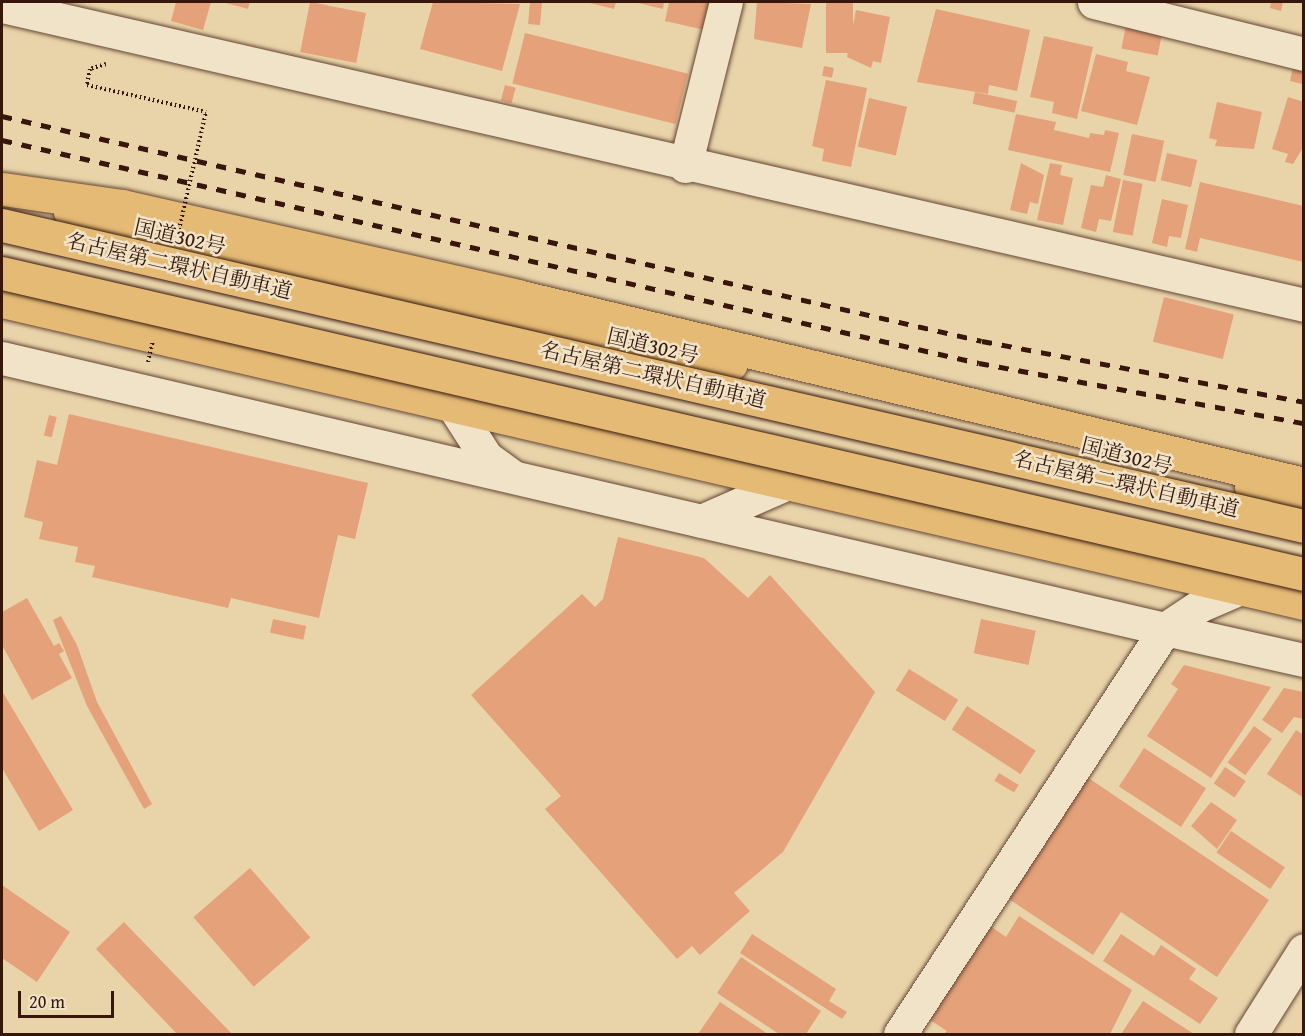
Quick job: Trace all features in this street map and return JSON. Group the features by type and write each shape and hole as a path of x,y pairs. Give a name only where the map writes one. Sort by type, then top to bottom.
{"highway":[{"path":"2,189 122,206 952,399 1304,484"},
{"name":"国道302号","path":"2,196 1139,458 1304,501"},
{"name":"名古屋第二環状自動車道","path":"2,225 1304,526"},
{"path":"2,273 1304,574"},
{"path":"2,301 1243,587 1304,603"}],"street":[{"path":"685,166 726,2"},
{"path":"1094,2 1304,54"},
{"path":"2,6 97,14 685,166 1304,305"},
{"path":"2,358 1304,660"},
{"path":"452,404 492,465 516,478"},
{"path":"701,521 788,483"},
{"path":"900,1035 1165,629 1201,605 1243,587"},
{"path":"1251,1035 1304,950"}],"path":[{"path":"97,87 206,112"}],"building":[{"path":"176,2 211,2 203,30 171,21"},
{"path":"222,2 250,2 248,9"},
{"path":"310,2 366,13 356,63 300,52"},
{"path":"433,2 520,4 502,71 420,49"},
{"path":"530,2 542,3 540,25 528,24"},
{"path":"586,2 616,2 614,9"},
{"path":"634,2 664,2 663,9"},
{"path":"669,2 712,2 705,30 665,21"},
{"path":"757,2 811,4 802,48 754,39"},
{"path":"826,2 853,2 853,53 826,53"},
{"path":"1271,2 1283,2 1281,11 1270,8"},
{"path":"936,9 1030,30 1017,91 989,85 988,94 917,82"},
{"path":"856,10 890,17 881,63 873,61 871,68 847,57"},
{"path":"1126,25 1162,32 1158,56 1121,49"},
{"path":"525,33 688,74 675,124 512,83"},
{"path":"1044,36 1093,47 1077,119 1052,113 1054,102 1030,97"},
{"path":"1096,54 1128,62 1126,71 1150,77 1137,125 1081,111"},
{"path":"1294,62 1304,64 1302,84 1290,81"},
{"path":"824,66 834,68 832,78 822,76"},
{"path":"826,80 867,88 851,167 822,161 824,149 812,146"},
{"path":"505,85 516,88 511,103 501,100"},
{"path":"975,92 1017,101 1015,113 973,104"},
{"path":"1288,97 1304,102 1304,146 1293,164 1285,162 1288,154 1272,149"},
{"path":"869,98 907,107 896,155 858,147"},
{"path":"1217,102 1262,112 1254,149 1215,146 1217,140 1209,138"},
{"path":"1016,114 1056,122 1054,130 1089,138 1090,133 1104,135 1105,130 1119,133 1110,172 1008,150"},
{"path":"1132,134 1164,141 1156,182 1123,175"},
{"path":"1167,153 1197,160 1191,187 1161,180"},
{"path":"1021,163 1044,175 1038,204 1030,202 1027,214 1010,210"},
{"path":"1050,163 1062,165 1060,175 1073,178 1063,225 1037,220"},
{"path":"1106,175 1121,179 1111,221 1099,219 1096,232 1081,228 1091,185 1103,187"},
{"path":"1123,180 1143,184 1133,236 1113,232"},
{"path":"1200,182 1304,206 1304,262 1200,238 1197,252 1185,249"},
{"path":"1162,199 1188,205 1181,238 1169,236 1167,247 1152,243"},
{"path":"1164,297 1234,314 1223,359 1153,342"},
{"path":"69,414 368,483 355,539 338,535 319,618 231,598 228,608 92,577 95,566 75,562 78,547 39,539 43,522 24,517 37,460 57,465"},
{"path":"49,415 57,417 52,437 44,435"},
{"path":"618,537 704,558 748,598 770,575 875,692 783,852 734,893 750,911 700,955 692,946 677,959 545,809 561,796 471,695 582,594 595,607 603,599"},
{"path":"27,598 54,646 59,643 64,651 59,654 72,678 32,700 2,645 2,612"},
{"path":"61,616 77,645 97,702 152,804 144,809 87,706 53,620"},
{"path":"273,619 306,626 303,640 270,633"},
{"path":"981,619 1036,631 1028,665 974,653"},
{"path":"1184,665 1271,687 1211,778 1147,736 1178,689 1171,684"},
{"path":"909,669 958,700 945,721 896,690"},
{"path":"1284,688 1304,692 1304,719 1294,717 1282,733 1262,720"},
{"path":"2,691 73,810 39,831 2,768"},
{"path":"967,706 1036,751 1021,774 952,729"},
{"path":"1254,726 1272,739 1245,775 1228,762"},
{"path":"1296,730 1304,735 1304,798 1267,774"},
{"path":"1144,748 1206,788 1181,827 1119,787"},
{"path":"1225,767 1246,781 1235,798 1214,784"},
{"path":"999,773 1019,785 1014,793 994,781"},
{"path":"1087,777 1269,900 1217,977 1121,912 1093,955 1006,897"},
{"path":"1211,802 1237,820 1217,849 1191,826"},
{"path":"1231,831 1285,867 1270,889 1216,853"},
{"path":"250,868 310,937 254,987 193,917"},
{"path":"2,885 70,932 37,982 2,958"},
{"path":"1019,916 1132,990 1110,1034 944,1034 947,1031 927,1018 989,925 1006,937"},
{"path":"124,922 232,1034 177,1034 96,949"},
{"path":"752,934 836,989 829,1001 847,1012 842,1019 740,953"},
{"path":"1121,934 1154,956 1161,945 1196,969 1189,979 1218,998 1200,1024 1103,961"},
{"path":"741,957 821,1011 806,1034 779,1034 717,993"},
{"path":"1143,1001 1194,1034 1121,1034"},
{"path":"720,1002 768,1034 698,1034"}],"railway":[{"path":"2,116 982,341 1304,402"},
{"path":"2,140 979,363 1304,423"}]}
